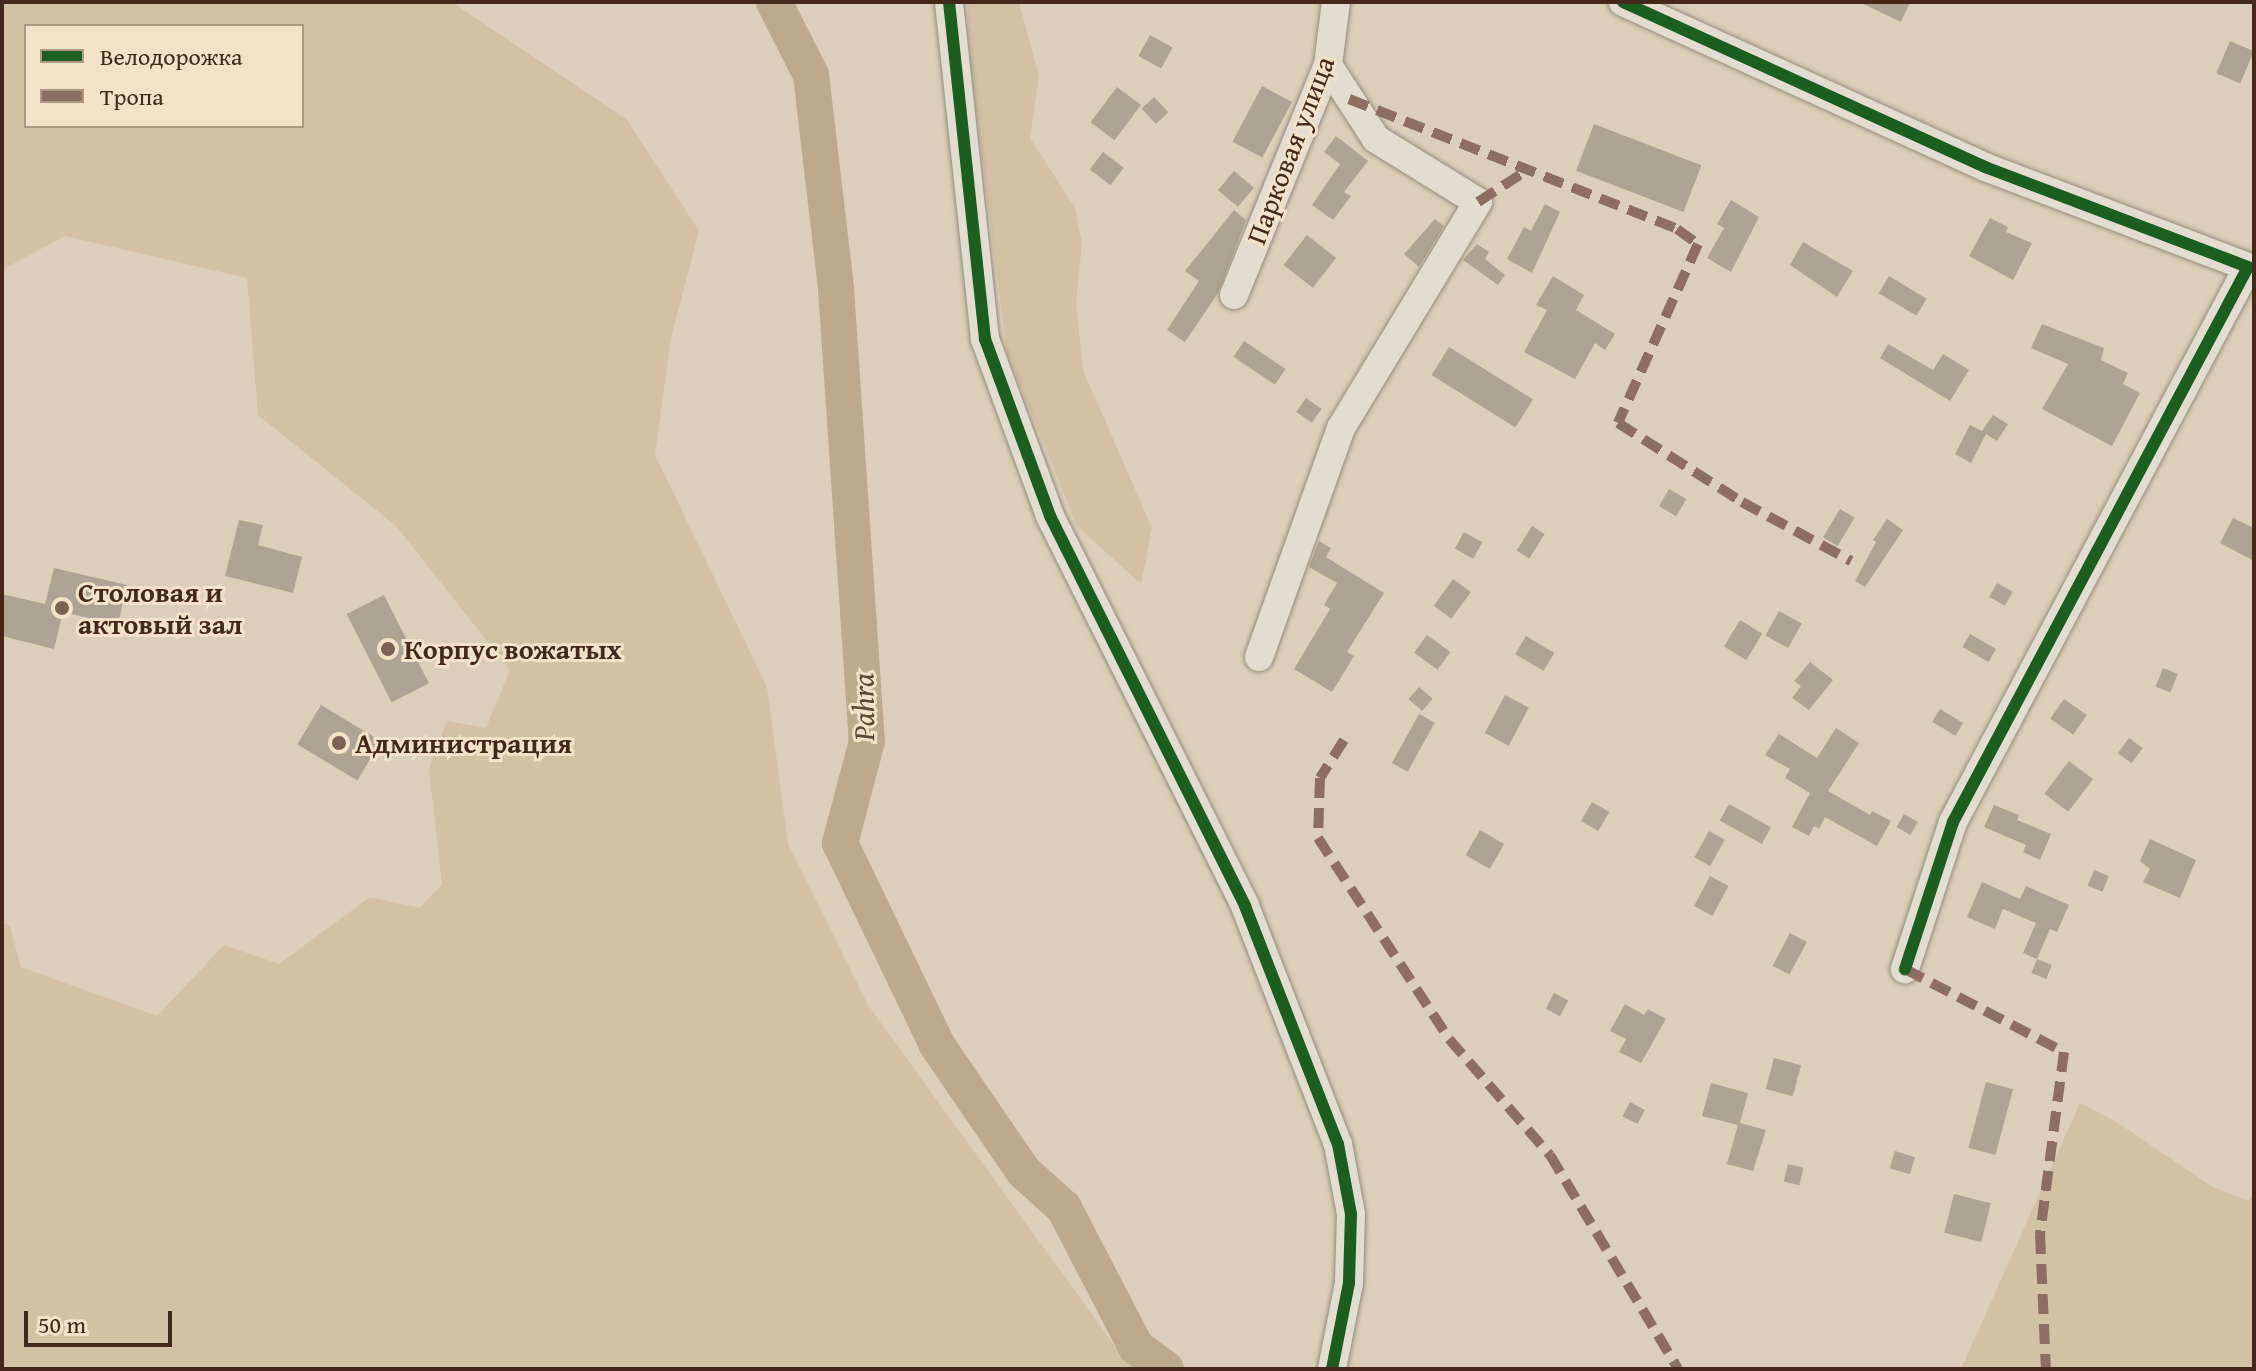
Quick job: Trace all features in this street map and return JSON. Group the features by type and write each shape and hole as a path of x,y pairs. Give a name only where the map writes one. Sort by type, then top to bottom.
{"street":[{"path":"949,2 985,339 1050,516 1245,906 1338,1144 1351,1214 1349,1283 1332,1369"},
{"name":"Парковая улица","path":"1234,295 1328,65 1336,2"},
{"path":"1623,2 1985,167 2252,264 1953,822 1905,969"},
{"path":"1259,657 1341,428 1478,202 1376,139 1328,65"}],"shaded area":[{"path":"2,2 452,2 627,120 699,231 671,338 655,455 767,687 788,844 868,1005 1120,1353 1141,1369 2,1369 2,922 10,926 21,967 157,1016 224,945 279,964 370,897 420,908 442,884 429,770 447,721 486,728 510,670 396,526 258,415 247,278 65,236 2,270"},
{"path":"968,2 1019,2 1039,76 1030,138 1075,208 1082,243 1076,302 1083,370 1152,528 1141,584 1077,526 1007,353 969,53"},
{"path":"2080,1103 2115,1121 2213,1187 2248,1201 2254,1195 2254,1369 1961,1369"}],"building":[{"path":"1859,2 1910,2 1901,22"},
{"path":"1150,35 1173,48 1161,69 1138,56"},
{"path":"2230,41 2254,51 2240,83 2216,73"},
{"path":"1262,86 1292,102 1262,158 1232,142"},
{"path":"1117,87 1141,105 1114,140 1091,122"},
{"path":"1154,97 1168,112 1156,124 1142,109"},
{"path":"1594,124 1701,165 1683,212 1576,171"},
{"path":"1336,136 1368,161 1344,192 1351,196 1333,220 1312,205 1340,164 1324,152"},
{"path":"1103,152 1124,168 1111,185 1090,170"},
{"path":"1234,171 1254,188 1238,207 1218,190"},
{"path":"1731,200 1759,217 1731,272 1707,258 1724,228 1717,224"},
{"path":"1545,204 1560,212 1532,273 1507,259 1524,227 1531,231"},
{"path":"1234,210 1246,220 1218,293 1185,342 1167,330 1199,281 1185,271"},
{"path":"1990,218 2008,227 2006,232 2032,243 2013,280 1969,256"},
{"path":"1435,219 1444,226 1419,267 1404,254"},
{"path":"1307,235 1336,258 1313,288 1284,265"},
{"path":"1803,242 1853,271 1837,297 1790,265"},
{"path":"1477,244 1489,252 1485,259 1505,275 1498,285 1463,260"},
{"path":"1553,276 1584,295 1576,310 1615,334 1605,350 1595,343 1575,379 1524,352 1547,310 1536,305"},
{"path":"1889,276 1927,299 1916,316 1879,293"},
{"path":"2042,324 2104,348 2101,360 2128,373 2123,384 2140,393 2112,446 2042,409 2068,364 2031,348"},
{"path":"1244,341 1285,369 1275,385 1233,357"},
{"path":"1888,344 1933,370 1943,354 1969,370 1950,401 1880,358"},
{"path":"1449,347 1533,399 1515,427 1432,375"},
{"path":"1306,398 1322,409 1312,423 1296,412"},
{"path":"1993,415 2008,424 1997,441 1986,434 1971,463 1955,454 1970,425 1982,431"},
{"path":"1669,489 1686,499 1676,516 1659,506"},
{"path":"1840,509 1855,518 1838,546 1823,537"},
{"path":"2233,518 2254,528 2254,561 2220,543"},
{"path":"1887,519 1903,530 1865,587 1855,581 1876,542 1873,540"},
{"path":"239,520 263,525 258,545 302,557 293,593 225,576"},
{"path":"1532,526 1545,534 1529,559 1517,551"},
{"path":"1464,532 1482,542 1473,559 1455,549"},
{"path":"1319,541 1331,548 1326,557 1384,593 1347,652 1354,656 1332,692 1294,669 1330,609 1324,605 1337,583 1309,567"},
{"name":"Столовая и актовый зал","path":"54,568 127,585 118,625 63,612 54,649 2,636 2,594 45,604"},
{"path":"1453,579 1471,592 1451,619 1434,606"},
{"path":"1997,583 2013,592 2005,606 1989,597"},
{"name":"Корпус вожатых","path":"384,595 429,683 392,702 347,614"},
{"path":"1779,611 1802,624 1788,648 1765,635"},
{"path":"1740,620 1762,633 1746,660 1724,647"},
{"path":"1970,634 1996,649 1988,662 1962,647"},
{"path":"1427,635 1450,652 1438,670 1414,653"},
{"path":"1526,636 1554,653 1543,671 1515,654"},
{"path":"1810,662 1833,680 1809,710 1792,698 1801,686 1794,681"},
{"path":"2163,668 2178,674 2170,693 2156,687"},
{"path":"1419,687 1433,699 1422,711 1409,699"},
{"path":"1505,695 1529,708 1509,746 1485,733"},
{"path":"2064,699 2087,715 2073,735 2050,719"},
{"name":"Администрация","path":"321,705 381,741 357,780 297,744"},
{"path":"1940,709 1963,723 1955,736 1932,722"},
{"path":"1419,714 1435,723 1408,772 1392,763"},
{"path":"1836,728 1859,743 1828,791 1870,815 1872,811 1891,821 1877,846 1825,817 1819,829 1814,826 1809,836 1792,827 1810,793 1785,778 1790,769 1765,755 1779,734 1817,758"},
{"path":"2129,738 2143,748 2132,763 2118,753"},
{"path":"2069,761 2093,779 2068,812 2044,794"},
{"path":"1592,802 1609,812 1598,831 1581,821"},
{"path":"1729,804 1771,827 1762,844 1720,821"},
{"path":"1994,805 2019,815 2017,820 2051,834 2040,860 2023,852 2026,845 1984,827"},
{"path":"1904,814 1918,822 1910,835 1896,827"},
{"path":"1480,830 1504,844 1490,869 1466,855"},
{"path":"1709,831 1725,840 1710,866 1694,857"},
{"path":"2150,839 2196,860 2180,898 2143,882 2150,869 2140,861"},
{"path":"2094,870 2109,876 2102,892 2088,886"},
{"path":"1710,876 1729,886 1713,916 1694,906"},
{"path":"1982,882 2020,899 2026,886 2069,905 2057,932 2050,929 2037,959 2023,953 2036,923 2003,909 1995,929 1967,917"},
{"path":"1790,933 1807,942 1789,975 1773,966"},
{"path":"2037,959 2052,965 2046,979 2031,973"},
{"path":"1554,993 1568,1000 1560,1016 1546,1009"},
{"path":"1625,1004 1644,1015 1648,1009 1666,1019 1641,1063 1619,1052 1626,1039 1610,1031"},
{"path":"1774,1058 1801,1065 1793,1096 1766,1089"},
{"path":"1986,1082 2013,1089 1995,1155 1968,1148"},
{"path":"1711,1083 1748,1093 1740,1123 1766,1130 1753,1171 1727,1164 1738,1125 1702,1116"},
{"path":"1630,1102 1645,1110 1637,1124 1622,1116"},
{"path":"1895,1151 1915,1157 1910,1174 1890,1168"},
{"path":"1788,1164 1804,1168 1799,1185 1784,1181"},
{"path":"1954,1194 1991,1203 1981,1242 1944,1233"}],"waterway":[{"name":"Pahra","path":"774,2 811,75 836,289 867,741 840,843 937,1045 1024,1172 1064,1208 1136,1347 1166,1369"}],"marked path":[{"path":"1349,99 1677,229 1698,244 1618,423 1742,502 1851,561"},
{"path":"1478,202 1529,169"},
{"path":"1344,740 1320,778 1318,838 1449,1039 1550,1155 1678,1369"},
{"path":"1905,969 2064,1052 2040,1234 2046,1369"}],"cycle path":[{"path":"949,2 985,339 1050,516 1245,906 1338,1144 1351,1214 1349,1283 1332,1369"},
{"path":"1623,2 1985,167 2248,267 1953,822 1905,969"}],"place":[{"name":"Столовая и актовый зал","path":"62,608"},
{"name":"Корпус вожатых","path":"388,649"},
{"name":"Администрация","path":"339,743"}]}
